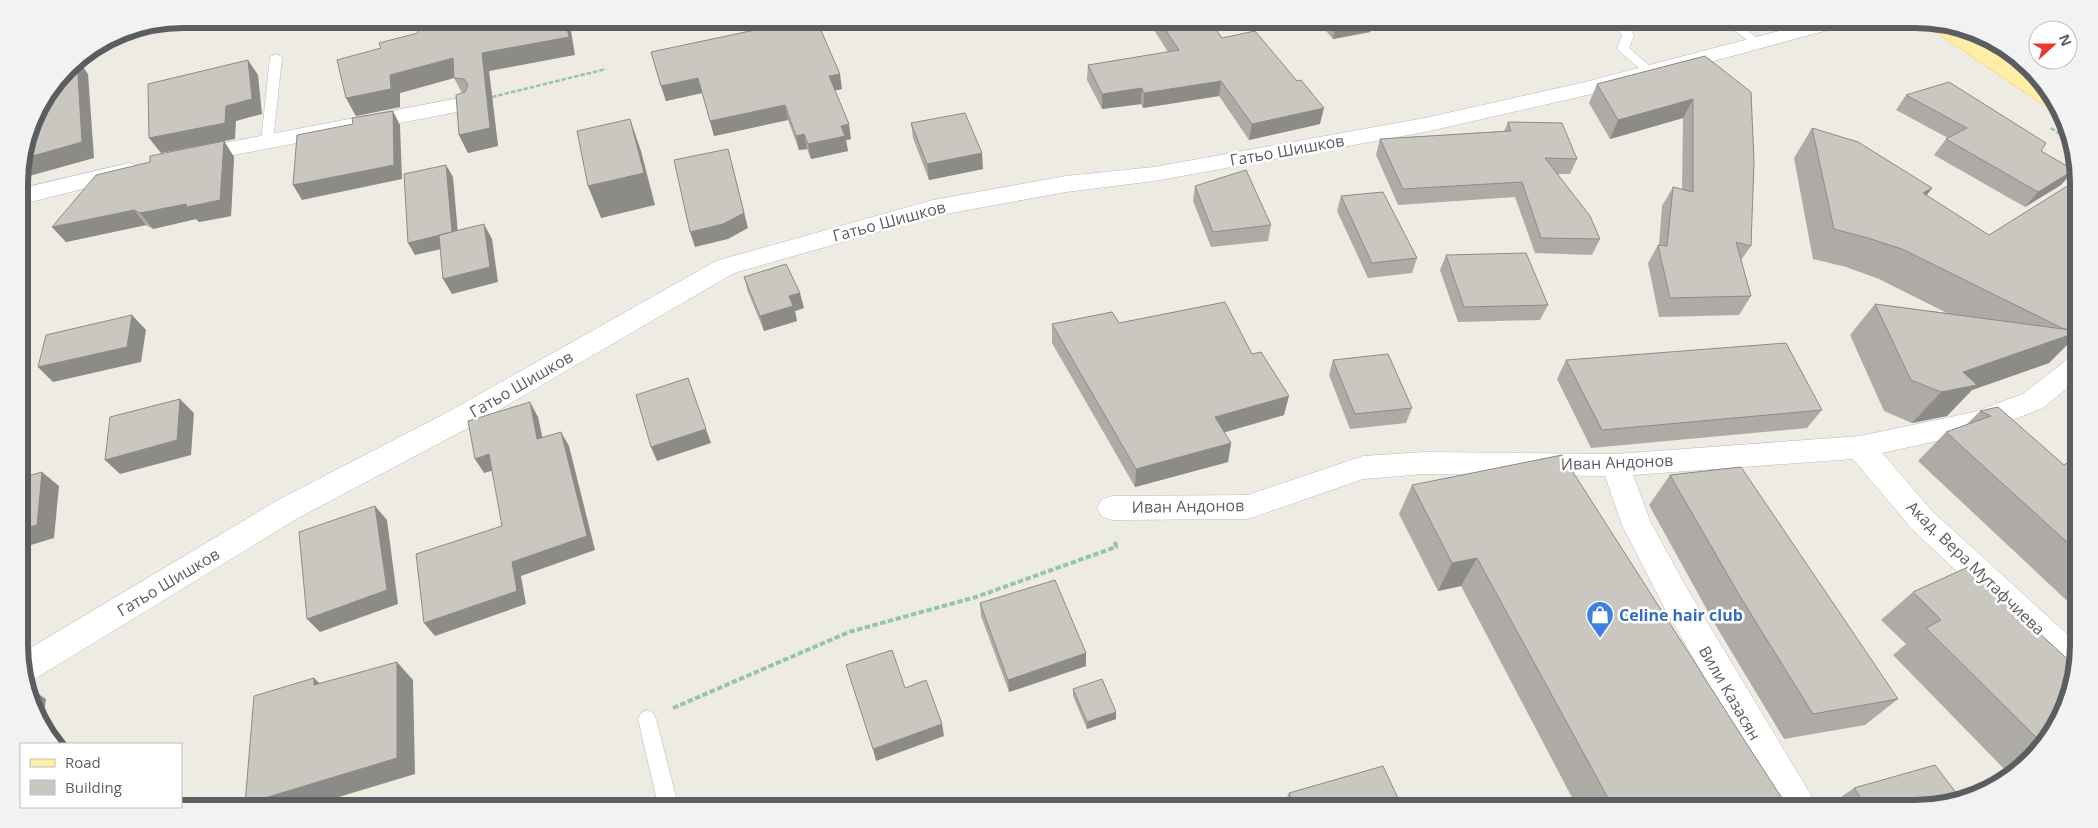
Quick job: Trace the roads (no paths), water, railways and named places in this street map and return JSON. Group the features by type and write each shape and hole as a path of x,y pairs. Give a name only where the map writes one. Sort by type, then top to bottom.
{"main road":[{"path":"1946,30 2043,94"}],"street":[{"name":"Гатьо Шишков","path":"29,666 288,509 458,420 725,267 932,208 1066,184 1154,174 1425,125 1588,88 1812,28"},
{"path":"28,194 161,162 464,104"},
{"name":"Иван Андонов","path":"1112,508 1248,507 1363,468 1424,462 1615,465 1860,447 1985,419 2033,401 2070,371"},
{"name":"Акад. Вера Мутафчиева","path":"1860,447 1924,521 2069,657"},
{"name":"Вили Казасян","path":"1615,465 1637,525 1646,542 1778,775 1794,800"}],"lane":[{"path":"1624,28 1628,35 1623,50 1649,71"},
{"path":"1736,28 1757,42"},
{"path":"267,142 276,57"},
{"path":"647,719 667,801"}],"place":[{"name":"Celine hair club","path":"1600,639"}]}
